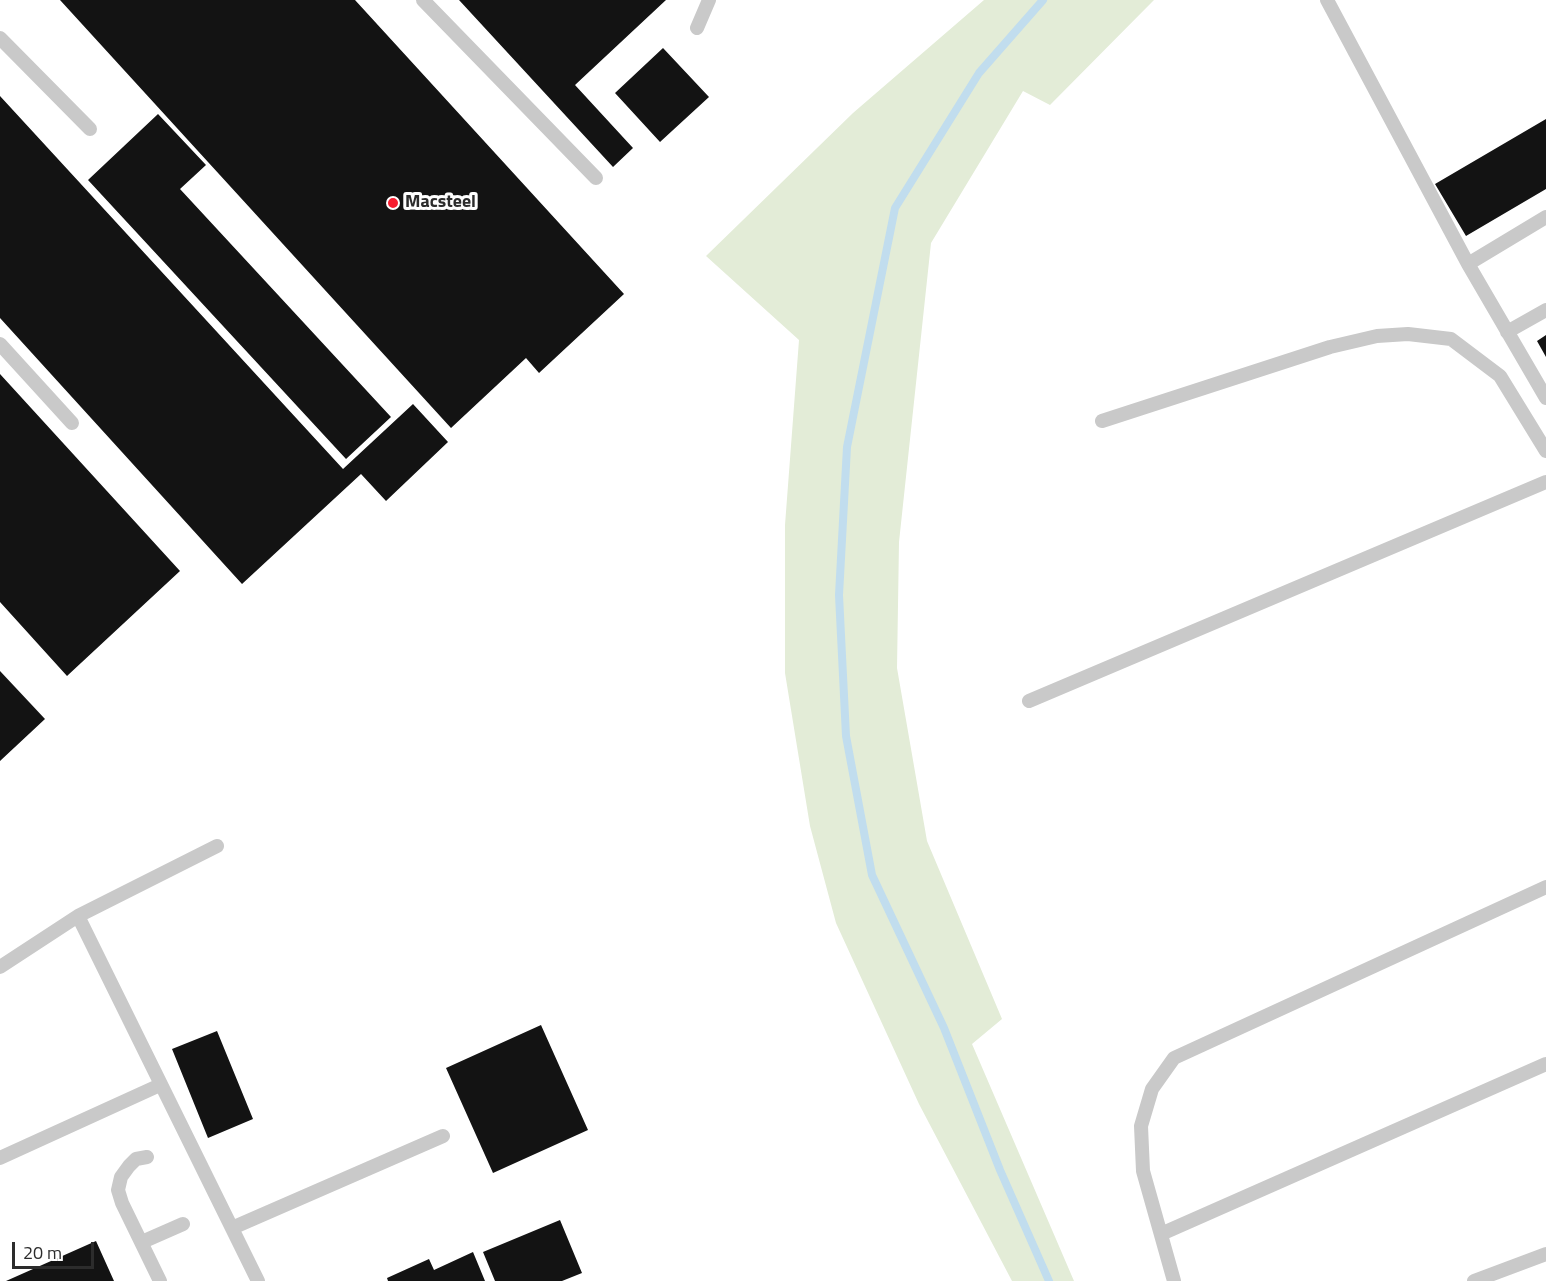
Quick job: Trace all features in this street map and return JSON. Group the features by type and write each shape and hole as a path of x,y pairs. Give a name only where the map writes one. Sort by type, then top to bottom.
{"lane":[{"path":"423,0 596,178"},
{"path":"697,28 709,0"},
{"path":"1327,0 1468,264 1546,398"},
{"path":"0,38 90,129"},
{"path":"1468,264 1546,217"},
{"path":"1507,332 1546,310"},
{"path":"1102,421 1330,347 1377,336 1408,334 1451,339 1500,376 1546,451"},
{"path":"0,344 72,423"},
{"path":"1029,701 1546,482"},
{"path":"0,967 78,915 217,846"},
{"path":"1174,1281 1143,1171 1141,1126 1152,1089 1174,1058 1546,887"},
{"path":"78,915 258,1281"},
{"path":"1161,1234 1546,1064"},
{"path":"0,1158 160,1085"},
{"path":"232,1228 443,1136"},
{"path":"147,1157 136,1160 129,1166 120,1177 118,1190 122,1203 160,1281"},
{"path":"142,1242 183,1224"},
{"path":"1474,1281 1546,1254"}],"green space":[{"path":"984,0 1154,0 1050,105 1023,91 931,243 899,542 897,668 927,841 1002,1019 972,1044 1074,1281 1012,1281 919,1104 836,923 810,826 785,673 785,525 799,340 706,256 853,113"}],"building":[{"name":"Macsteel","path":"60,0 355,0 624,294 539,373 526,358 451,428"},
{"path":"459,0 666,0 575,85 633,148 613,167"},
{"path":"663,48 709,97 660,142 615,93"},
{"path":"0,96 343,469 413,404 448,442 386,501 361,474 242,584 0,318"},
{"path":"158,114 206,165 180,189 391,417 346,459 88,180"},
{"path":"1546,119 1546,189 1466,236 1435,184"},
{"path":"1546,335 1546,357 1537,341"},
{"path":"0,374 180,571 67,676 0,602"},
{"path":"0,671 45,719 0,761"},
{"path":"541,1025 588,1130 493,1173 446,1068"},
{"path":"217,1031 253,1119 208,1138 172,1049"},
{"path":"560,1220 582,1273 562,1281 495,1281 483,1252"},
{"path":"96,1241 114,1281 6,1281"},
{"path":"473,1252 485,1281 388,1281 387,1278 429,1259 434,1270"}],"waterway":[{"path":"1043,0 979,73 895,208 847,447 839,595 846,736 872,875 944,1028 1000,1170 1049,1281"}],"place":[{"name":"Macsteel","path":"393,203"}]}
